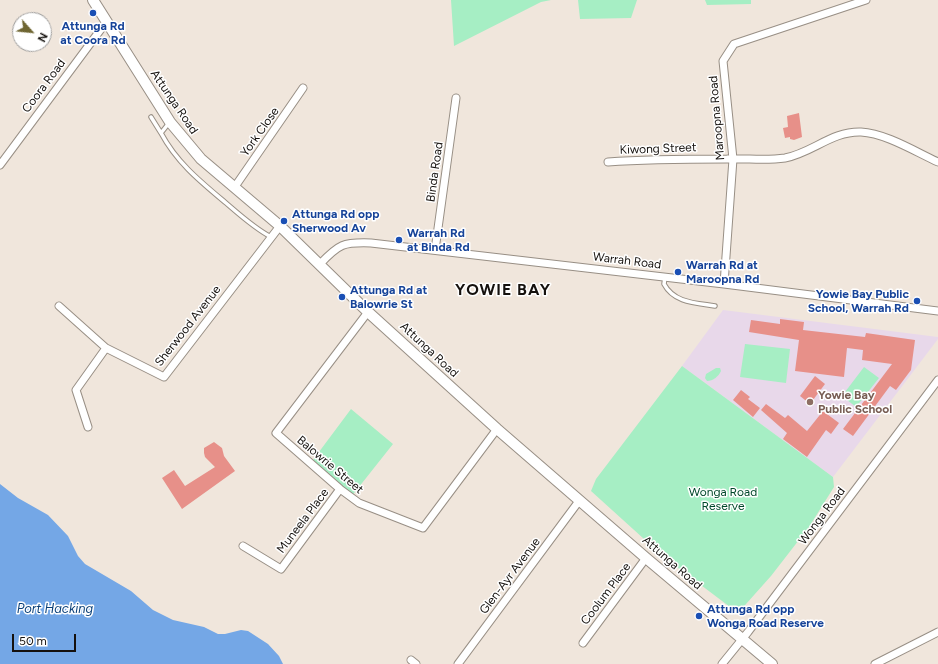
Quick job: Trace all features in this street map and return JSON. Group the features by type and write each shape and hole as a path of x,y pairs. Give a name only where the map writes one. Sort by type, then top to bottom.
{"street":[{"name":"Attunga Road","path":"93,0 170,122 201,159 280,226 368,312 497,429 579,501 772,664"},
{"name":"Maroopna Road","path":"724,284 733,158 723,61 734,44 866,0"},
{"name":"Coora Road","path":"0,165 107,21"},
{"name":"York Close","path":"234,188 304,88"},
{"name":"Binda Road","path":"435,250 456,98"},
{"name":"Kiwong Street","path":"608,162 648,159 733,158 759,160 783,158 799,154 827,139 848,132 863,132 876,134 938,162"},
{"name":"Sherwood Avenue","path":"106,348 164,377 280,226"},
{"name":"Warrah Road","path":"320,264 336,249 347,243 371,243 724,284 938,312"},
{"path":"59,306 106,348 76,390 88,427"},
{"name":"Balowrie Street","path":"368,312 276,433 340,489 359,503 422,528 497,429"},
{"name":"Wonga Road","path":"722,664 743,640 938,380"},
{"name":"Muneela Place","path":"243,546 281,569 340,489"},
{"name":"Glen-Ayr Avenue","path":"458,664 579,501"},
{"name":"Coolum Place","path":"583,643 646,558"},
{"path":"875,664 938,632"}],"lane":[{"path":"151,117 170,148 184,166 245,219 271,237"},
{"path":"161,133 170,122"},
{"path":"664,277 664,284 674,297 685,301 715,306"}],"shaded area":[{"name":"Yowie Bay Public School","path":"723,310 938,337 938,339 833,477 682,366"}],"green space":[{"path":"451,0 551,0 541,2 454,46"},
{"path":"578,0 637,0 631,18 580,19"},
{"path":"705,0 751,0 751,4 707,5"},
{"path":"745,344 790,349 786,383 740,377"},
{"name":"Wonga Road Reserve","path":"682,366 833,477 834,487 809,527 771,576 738,613 665,558 591,491 596,479"},
{"path":"864,367 879,378 856,407 842,396"},
{"path":"716,368 720,368 720,373 714,379 707,381 705,378 706,374"},
{"path":"351,409 393,444 351,497 310,464"}],"water":[{"name":"Port Hacking","path":"0,484 18,498 48,515 68,536 78,556 85,564 131,591 153,610 173,620 204,627 218,634 241,630 248,631 268,644 279,656 283,664 0,664"}],"building":[{"path":"799,113 802,137 794,140 790,139 790,137 785,138 783,128 788,127 787,116"},
{"path":"780,319 804,322 803,330 865,337 866,333 915,340 911,370 896,390 890,386 853,436 843,429 892,364 862,360 863,350 847,348 844,377 795,371 799,340 749,332 751,320 780,324"},
{"path":"815,376 825,384 810,404 800,396"},
{"path":"741,390 750,397 748,399 760,408 753,417 733,400"},
{"path":"766,404 785,418 788,415 807,431 823,411 839,423 831,434 826,430 807,457 783,439 787,433 761,410"},
{"path":"214,442 222,448 224,456 235,471 182,509 162,478 174,470 185,486 215,467 205,457 204,453 204,448"}],"place":[{"name":"Attunga Rd at Coora Rd","path":"93,13"},
{"name":"Attunga Rd opp Sherwood Av","path":"284,221"},
{"name":"Warrah Rd at Binda Rd","path":"399,240"},
{"name":"Warrah Rd at Maroopna Rd","path":"678,272"},
{"name":"Attunga Rd at Balowrie St","path":"342,297"},
{"name":"Yowie Bay Public School, Warrah Rd","path":"917,301"},
{"name":"Yowie Bay Public School","path":"810,402"},
{"name":"Attunga Rd opp Wonga Road Reserve","path":"699,616"}],"district":[{"name":"YOWIE BAY","path":"503,290"}]}
